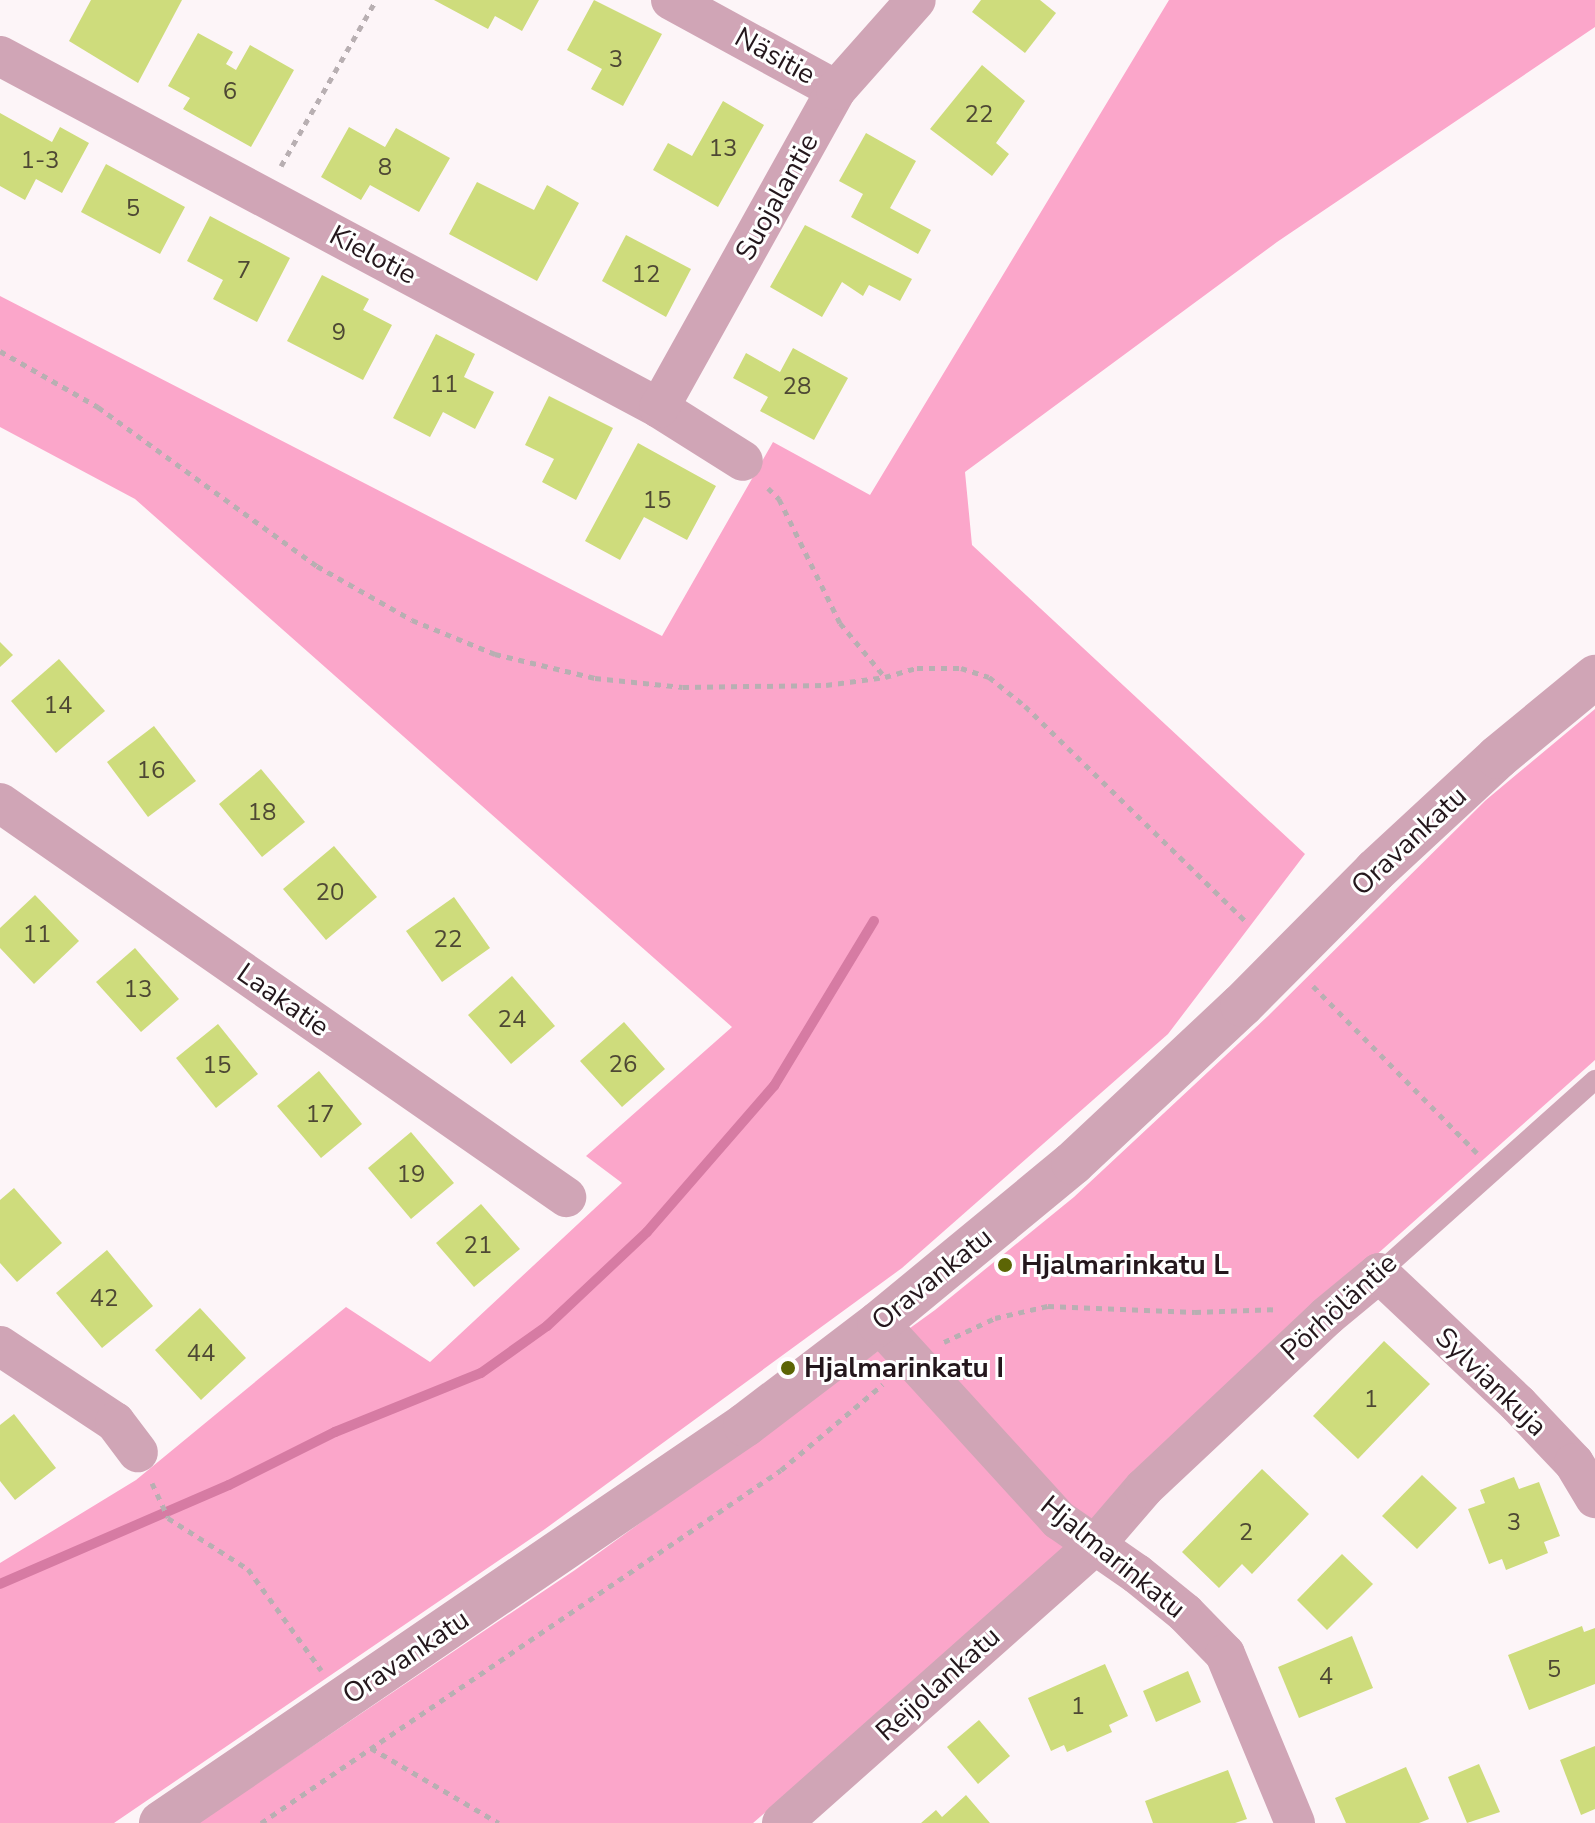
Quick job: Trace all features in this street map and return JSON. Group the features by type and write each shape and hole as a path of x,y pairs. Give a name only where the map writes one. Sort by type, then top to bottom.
{"street":[{"name":"Näsitie","path":"671,0 836,90"},
{"name":"Suojalantie","path":"659,408 836,90 916,0"},
{"name":"Kielotie","path":"0,56 659,408 743,461"},
{"name":"Oravankatu","path":"161,1823 745,1425 879,1323 1073,1163 1242,1005 1375,871 1498,757 1595,677"},
{"name":"Laakatie","path":"0,803 566,1197"},
{"name":"Pörhöläntie","path":"1095,1545 1144,1488 1327,1316 1379,1273"},
{"name":"Sylviankuja","path":"1379,1273 1518,1404 1574,1463 1595,1498"},
{"name":"Hjalmarinkatu","path":"879,1323 1059,1520 1185,1613 1225,1654 1295,1823"},
{"path":"0,1346 115,1422 138,1452"},
{"name":"Reijolankatu","path":"782,1823 1095,1545"}],"lane":[{"name":"Pörhöläntie","path":"1379,1273 1595,1080"}],"path":[{"path":"264,197 376,0"},
{"path":"0,351 98,407 317,566 412,620 495,654 595,678 683,687 826,685 885,677 917,668 961,668 989,677 1025,706 1246,922"},
{"path":"743,461 779,499 840,623 885,677"},
{"path":"1312,985 1493,1169"},
{"path":"261,1823 781,1470 912,1360 995,1318 1048,1306 1195,1312 1267,1307 1327,1316"},
{"path":"160,1501 168,1518 248,1569 342,1700"},
{"path":"371,1748 499,1823"}],"shaded area":[{"path":"1169,0 1595,0 1595,27 1277,242 965,472 972,545 1305,854 1168,1034 902,1268 545,1529 114,1823 0,1823 0,1563 136,1480 346,1307 430,1362 622,1183 586,1156 732,1027 135,499 0,427 0,296 662,636 773,442 870,495"},
{"path":"1595,709 1595,1060 1172,1437 1031,1581 753,1823 198,1823 575,1570 935,1310 1074,1197 1268,1016 1486,800"}],"building":[{"path":"91,0 182,0 138,83 69,41"},
{"path":"434,0 539,0 522,31 495,16 488,29"},
{"path":"594,0 662,34 623,106 591,89 602,69 567,50"},
{"path":"981,0 1040,0 1056,13 1025,53 972,12"},
{"path":"198,33 233,52 226,64 236,70 250,45 294,70 251,147 183,109 190,98 168,86"},
{"path":"982,65 1025,101 996,143 1009,154 992,176 930,129"},
{"path":"723,101 764,125 718,207 653,170 668,143 692,156"},
{"path":"0,113 52,142 60,127 89,143 62,193 36,179 25,200 0,186"},
{"path":"349,127 385,147 396,128 450,158 419,212 370,185 361,200 321,177"},
{"path":"866,133 916,161 890,208 931,230 918,254 851,217 863,194 839,181"},
{"path":"106,164 185,207 160,254 81,212"},
{"path":"477,182 534,210 547,185 579,203 537,281 449,234"},
{"path":"210,216 290,258 257,322 213,299 223,280 187,261"},
{"path":"805,225 912,279 900,301 869,285 863,296 842,282 822,317 770,287"},
{"path":"626,235 691,269 666,317 602,281"},
{"path":"322,275 369,299 363,310 392,325 363,380 287,341"},
{"path":"436,334 475,354 464,377 494,392 475,429 443,412 430,437 393,418"},
{"path":"793,348 848,378 814,440 760,411 768,397 733,378 746,353 780,372"},
{"path":"549,396 613,428 576,500 542,482 554,459 525,445"},
{"path":"638,443 716,486 687,540 644,517 620,560 585,541"},
{"path":"0,642 13,655 0,667"},
{"path":"59,659 105,711 56,753 11,701"},
{"path":"154,726 196,781 148,817 107,762"},
{"path":"261,769 305,822 262,857 219,804"},
{"path":"334,846 377,897 326,940 283,889"},
{"path":"35,895 79,941 34,984 0,948 0,928"},
{"path":"454,897 490,948 442,982 406,931"},
{"path":"135,948 179,999 141,1032 96,982"},
{"path":"512,976 555,1026 511,1064 468,1015"},
{"path":"624,1022 665,1069 622,1107 580,1061"},
{"path":"218,1024 258,1074 216,1108 176,1058"},
{"path":"319,1071 362,1124 321,1158 277,1106"},
{"path":"411,1132 454,1183 411,1219 368,1168"},
{"path":"14,1188 62,1243 17,1282 0,1263 0,1200"},
{"path":"481,1204 520,1249 474,1287 436,1243"},
{"path":"107,1250 153,1306 102,1348 56,1293"},
{"path":"200,1308 246,1358 201,1400 155,1350"},
{"path":"1384,1341 1430,1384 1358,1459 1313,1416"},
{"path":"14,1414 56,1468 15,1500 0,1481 0,1425"},
{"path":"1262,1469 1309,1514 1252,1574 1242,1564 1219,1588 1182,1552"},
{"path":"1422,1475 1457,1508 1417,1549 1382,1516"},
{"path":"1514,1477 1519,1489 1539,1482 1560,1536 1544,1542 1548,1553 1506,1570 1502,1559 1489,1564 1468,1509 1485,1503 1480,1490"},
{"path":"1342,1554 1373,1584 1327,1630 1297,1600"},
{"path":"1582,1626 1584,1632 1595,1628 1595,1684 1529,1710 1508,1655"},
{"path":"1352,1636 1373,1688 1299,1718 1278,1667"},
{"path":"1105,1664 1128,1716 1109,1725 1112,1732 1067,1752 1064,1745 1051,1751 1028,1698"},
{"path":"1188,1671 1201,1702 1156,1722 1143,1691"},
{"path":"979,1720 1010,1756 978,1784 947,1747"},
{"path":"1595,1746 1595,1809 1581,1815 1560,1760"},
{"path":"1479,1764 1500,1812 1467,1823 1448,1777"},
{"path":"1406,1767 1429,1819 1419,1823 1346,1823 1335,1798"},
{"path":"1228,1770 1247,1819 1235,1823 1153,1823 1145,1801"},
{"path":"966,1795 990,1823 921,1823 936,1810 942,1817"}],"waterway":[{"path":"0,1584 229,1485 335,1432 481,1373 547,1326 647,1232 774,1086 874,921"}],"place":[{"name":"Hjalmarinkatu L","path":"1005,1265"},
{"name":"Hjalmarinkatu I","path":"788,1368"}]}
